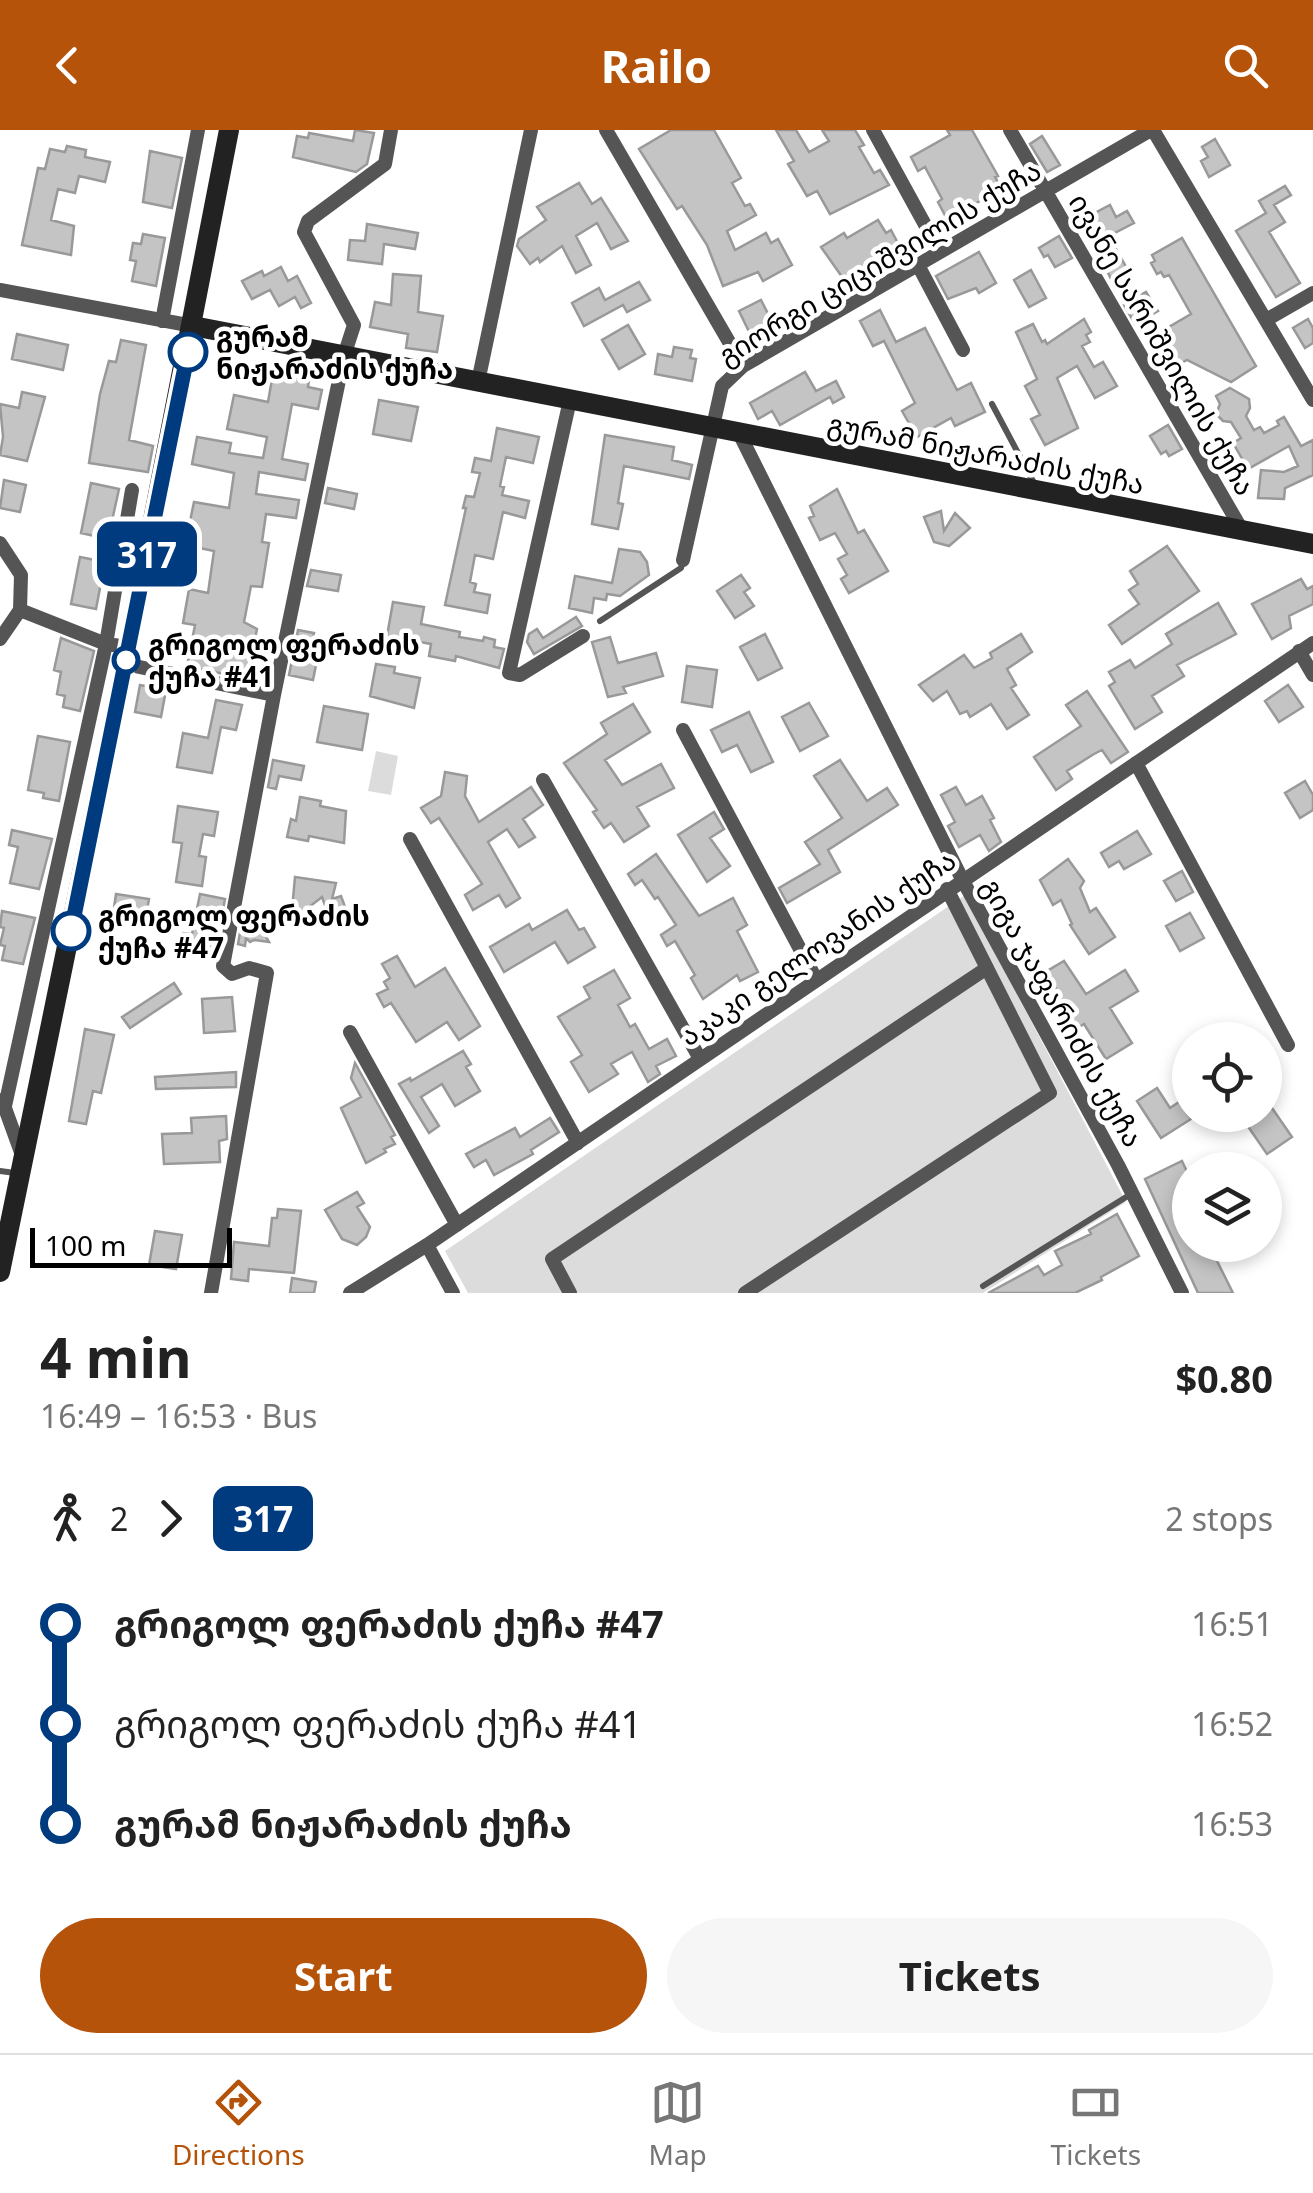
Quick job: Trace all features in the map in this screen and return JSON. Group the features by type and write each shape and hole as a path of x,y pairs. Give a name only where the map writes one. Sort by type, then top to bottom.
{"street":[{"path":"162,321 198,130"},
{"path":"0,1272 15,1168 127,656 230,130"},
{"path":"211,1293 267,972 249,968 232,974 224,966 274,694 344,356 354,326 304,232 308,221 385,164 391,130"},
{"path":"478,382 532,130"},
{"path":"606,130 743,366"},
{"path":"872,130 940,252"},
{"name":"ივანე სარიშვილის ქუჩა","path":"1010,130 1242,530"},
{"path":"1152,130 1313,400"},
{"name":"გიორგი ციციშვილის ქუჩა","path":"684,560 722,386 743,366 1152,130"},
{"path":"918,265 963,350"},
{"name":"გურამ ნიჟარაძის ქუჩა","path":"0,290 1313,544"},
{"path":"1266,320 1313,293"},
{"path":"570,400 509,673 520,676 583,636"},
{"name":"გიგა ჯაფარიძის ქუჩა","path":"739,433 962,879 1182,1293"},
{"path":"15,1168 2,1101 106,644 132,490"},
{"path":"0,543 21,575 20,610 0,639"},
{"path":"20,610 127,656 274,694"},
{"name":"აკაკი გელოვანის ქუჩა","path":"350,1293 578,1143 1313,642"},
{"path":"1299,652 1313,675"},
{"path":"683,730 816,980"},
{"path":"1136,763 1288,1045"},
{"path":"543,780 700,1057"},
{"path":"410,840 578,1143"},
{"path":"745,1293 1050,1093 947,888"},
{"path":"570,1293 552,1259 987,968"},
{"path":"350,1032 457,1224"},
{"path":"427,1245 453,1293"}],"lane":[{"path":"992,404 1038,491"},
{"path":"600,622 681,568 684,560"},
{"path":"983,1286 1132,1193"}],"shaded area":[{"path":"376,751 398,756 391,795 368,791"},
{"path":"965,895 1126,1202 983,1293 468,1293 445,1251"}],"building":[{"path":"355,130 374,133 367,164 356,172 293,157 297,136 308,138 309,133 353,141"},
{"path":"671,130 714,130 741,178 732,183 745,206 750,204 756,215 727,231 735,250 766,233 771,243 778,239 792,265 763,281 758,272 723,286 707,245 682,206 677,209 639,149"},
{"path":"776,130 796,130 809,152 829,141 822,130 855,130 864,145 859,147 874,173 880,170 889,185 830,214 817,191 807,196 788,164 794,161"},
{"path":"947,130 972,130 1002,189 947,219 938,202 942,199 925,167 918,171 911,157 950,135"},
{"path":"1042,136 1060,165 1047,172 1030,144"},
{"path":"1215,139 1230,165 1209,177 1201,161 1208,157 1202,147"},
{"path":"67,146 86,150 85,157 110,162 105,182 79,176 75,193 58,189 51,220 74,226 71,255 22,245 38,168 45,169 50,149 65,152"},
{"path":"150,151 182,158 172,208 143,202"},
{"path":"579,183 592,204 601,198 628,241 611,249 597,223 576,236 591,265 576,273 562,246 540,262 538,258 530,264 517,246 519,239 546,220 537,207"},
{"path":"1285,186 1291,195 1274,205 1285,222 1269,232 1300,283 1276,297 1236,231 1266,213 1259,201"},
{"path":"1110,205 1116,217 1127,211 1134,223 1109,236 1130,274 1113,283 1086,228 1095,222 1091,215"},
{"path":"878,220 886,233 891,230 901,249 862,271 868,281 852,291 821,247"},
{"path":"367,224 418,233 415,249 384,244 382,264 348,260 350,240 365,241"},
{"path":"143,234 165,238 156,286 132,281 136,261 130,260 133,243 141,244"},
{"path":"1059,236 1072,258 1055,267 1039,248"},
{"path":"1182,238 1256,366 1231,382 1187,360 1168,370 1162,360 1167,358 1157,340 1165,336 1162,331 1191,314 1169,275 1157,274 1151,263 1155,261 1152,255"},
{"path":"979,252 996,283 979,293 976,288 948,299 936,276"},
{"path":"281,267 288,281 297,276 311,303 301,308 295,297 279,306 270,290 252,299 242,281"},
{"path":"1031,270 1046,298 1029,307 1014,280"},
{"path":"393,274 421,276 418,312 443,316 437,352 406,348 408,334 370,327 375,302 391,305"},
{"path":"639,282 650,300 627,312 623,305 584,326 572,303 599,288 605,300"},
{"path":"1146,292 1158,311 1135,324 1124,305"},
{"path":"761,300 778,333 755,344 739,311"},
{"path":"880,310 896,342 925,328 957,390 971,383 985,412 955,426 951,418 917,437 902,411 915,403 884,341 873,346 860,321"},
{"path":"1084,319 1091,332 1086,335 1090,342 1082,346 1094,367 1103,362 1117,386 1095,398 1077,366 1057,378 1078,428 1045,445 1031,419 1040,415 1025,386 1037,379 1016,332 1033,324 1047,344"},
{"path":"1308,319 1313,328 1313,343 1305,348 1293,328"},
{"path":"628,325 645,354 619,369 602,340"},
{"path":"17,334 68,345 63,370 12,359"},
{"path":"121,340 146,345 129,440 153,446 148,472 89,463 100,394 109,361 116,362"},
{"path":"674,347 692,350 690,358 696,359 692,381 655,374 658,354 672,357"},
{"path":"805,372 816,391 836,381 844,397 833,403 830,397 780,425 772,411 758,419 750,403"},
{"path":"273,373 309,380 308,387 322,390 318,409 292,404 282,459 308,464 305,480 259,472 256,494 299,500 296,518 266,514 262,542 269,543 262,587 251,586 244,622 257,629 247,679 187,666 195,625 183,623 189,589 208,593 214,551 185,545 194,502 229,508 234,473 192,464 197,437 231,443 229,453 263,458 267,437 227,429 234,395 268,402"},
{"path":"1230,388 1249,399 1246,416 1254,430 1260,427 1264,433 1279,425 1277,421 1284,417 1301,446 1313,440 1313,475 1285,488 1284,499 1258,498 1261,470 1284,472 1298,466 1289,446 1248,469 1233,443 1241,438 1231,422 1216,414 1220,404 1216,396"},
{"path":"22,392 45,397 27,461 0,455 0,404 19,408"},
{"path":"379,400 418,407 411,441 373,434"},
{"path":"1168,425 1182,449 1169,456 1166,451 1161,454 1150,436"},
{"path":"497,428 539,437 533,463 506,457 500,486 504,487 502,495 529,501 525,518 503,512 493,559 475,555 470,582 476,584 474,592 490,595 487,613 445,605 466,496 474,497 480,473 472,472 475,458 491,461"},
{"path":"605,435 674,447 672,460 692,465 689,479 624,466 618,529 592,524"},
{"path":"4,480 26,485 20,512 0,508"},
{"path":"91,483 119,489 108,539 81,533"},
{"path":"328,488 357,494 354,509 325,503"},
{"path":"837,489 858,533 864,530 888,571 849,593 841,579 847,575 838,559 847,554 835,533 820,540 809,518 814,516 810,506"},
{"path":"941,511 944,531 955,513 970,528 949,546 934,542 924,517"},
{"path":"1167,546 1199,591 1122,644 1109,625 1139,604 1129,590 1138,584 1130,571"},
{"path":"619,549 640,552 649,575 620,596 594,598 592,613 569,608 575,576 612,583"},
{"path":"80,557 105,562 96,609 71,604"},
{"path":"311,570 341,575 338,591 307,586"},
{"path":"741,575 750,588 744,592 754,606 735,618 717,591"},
{"path":"1301,579 1307,589 1313,586 1313,604 1289,616 1291,628 1272,639 1252,604"},
{"path":"393,602 424,607 421,624 460,632 459,637 495,640 494,647 504,649 499,668 456,656 455,661 429,656 431,644 387,636"},
{"path":"1218,603 1236,634 1177,665 1184,676 1152,696 1162,712 1135,729 1109,686 1115,682 1109,672 1130,660 1135,668 1172,644 1166,634"},
{"path":"576,617 582,626 534,654 527,642 529,634 537,629 543,638"},
{"path":"298,630 314,633 311,649 319,650 313,680 289,675"},
{"path":"765,634 782,668 758,680 740,647"},
{"path":"1021,634 1032,652 1007,669 1016,685 1011,688 1029,715 1007,729 991,704 970,717 967,711 960,714 947,691 933,701 919,685 964,655 974,668"},
{"path":"610,637 618,663 656,653 663,676 623,687 626,693 608,697 592,642"},
{"path":"61,638 94,651 80,711 63,707 65,696 57,694 61,672 54,670"},
{"path":"376,664 395,667 394,673 420,678 414,708 370,696"},
{"path":"687,666 717,670 712,707 682,702"},
{"path":"140,685 166,690 161,717 135,712"},
{"path":"1288,685 1303,707 1279,722 1265,701"},
{"path":"1087,691 1128,752 1111,763 1102,750 1094,754 1067,771 1072,779 1056,790 1034,757 1081,726 1066,705"},
{"path":"216,700 242,705 236,730 221,727 212,773 177,767 183,733 208,738"},
{"path":"809,703 828,736 800,751 782,717"},
{"path":"633,704 650,732 605,760 622,785 661,764 674,788 637,807 649,826 624,842 611,823 604,828 593,812 597,810 564,763 607,734 601,723"},
{"path":"324,706 368,714 362,750 317,742"},
{"path":"749,712 773,762 751,772 737,745 722,752 711,730"},
{"path":"38,736 70,742 59,801 28,790"},
{"path":"273,760 304,766 301,780 279,776 276,789 268,787"},
{"path":"840,760 867,801 887,788 898,805 828,850 840,872 787,903 779,888 820,864 805,842 842,818 814,776"},
{"path":"445,772 467,776 465,796 479,822 531,787 543,805 523,819 535,837 519,847 507,829 488,842 520,898 506,907 499,895 473,910 465,895 482,884 439,818 431,823 421,808 441,796"},
{"path":"1305,781 1313,795 1313,810 1300,818 1285,793"},
{"path":"956,787 966,805 982,796 994,818 990,820 1001,842 989,851 980,835 959,847 948,826 955,822 941,795"},
{"path":"300,797 346,811 344,843 309,836 308,841 287,837 291,819 296,821"},
{"path":"178,806 218,812 214,836 203,834 199,856 206,857 202,886 176,882 182,843 173,842"},
{"path":"714,812 724,829 710,838 730,866 707,882 678,835"},
{"path":"12,830 52,839 39,889 10,883 18,847 9,845"},
{"path":"1137,831 1151,854 1124,869 1119,861 1109,867 1101,853"},
{"path":"656,854 699,916 733,898 747,925 737,931 758,972 740,981 737,975 703,999 691,978 695,975 675,941 667,946 661,935 676,925 642,880 635,885 628,874"},
{"path":"1068,859 1084,881 1080,888 1090,912 1096,908 1115,937 1089,954 1070,925 1061,900 1053,905 1040,880"},
{"path":"1182,871 1193,892 1176,901 1164,881"},
{"path":"295,877 336,883 332,899 341,896 347,912 328,914 322,897 291,921"},
{"path":"116,894 149,899 144,927 112,921"},
{"path":"200,894 225,899 214,957 180,951 183,933 192,934"},
{"path":"567,910 595,947 568,963 555,942 504,972 490,947 529,924 532,930"},
{"path":"2,911 35,918 23,964 2,960"},
{"path":"1190,913 1204,938 1180,951 1166,926"},
{"path":"270,916 278,923 264,933 269,942 250,942 246,938 245,946 238,944 242,921 259,925"},
{"path":"397,956 415,987 445,968 480,1026 459,1040 447,1022 416,1042 391,1003 384,1007 377,994 388,989 384,982 390,978 382,964"},
{"path":"1064,961 1086,994 1125,970 1138,991 1110,1008 1132,1043 1106,1059 1084,1024 1069,1033 1061,1020 1069,1015 1047,971"},
{"path":"614,970 630,998 618,1005 630,1027 635,1024 649,1049 667,1039 676,1056 656,1066 660,1074 648,1082 632,1052 611,1064 618,1074 589,1092 571,1062 582,1055 558,1017 590,998 584,987"},
{"path":"174,983 181,994 130,1028 122,1017"},
{"path":"232,997 235,1031 204,1033 202,999"},
{"path":"85,1029 114,1035 101,1093 93,1091 86,1124 69,1121"},
{"path":"463,1051 471,1064 466,1067 480,1091 455,1106 442,1084 421,1097 439,1126 429,1133 399,1084"},
{"path":"355,1063 395,1135 391,1137 395,1144 366,1163 341,1108 361,1097 351,1078"},
{"path":"236,1072 236,1087 156,1089 155,1077"},
{"path":"1157,1088 1172,1107 1172,1131 1161,1138 1137,1101"},
{"path":"226,1116 227,1139 219,1141 220,1162 164,1164 162,1134 192,1133 191,1118"},
{"path":"550,1118 559,1132 531,1150 533,1154 494,1175 486,1160 474,1167 466,1154 515,1128 520,1137"},
{"path":"1282,1122 1292,1137 1266,1152 1252,1132 1282,1132"},
{"path":"1172,1166 1172,1237 1145,1179"},
{"path":"357,1192 364,1203 357,1207 370,1227 357,1245 342,1239 325,1210"},
{"path":"278,1209 301,1211 294,1273 249,1269 248,1281 231,1279 234,1242 269,1246 272,1218 277,1218"},
{"path":"1117,1214 1139,1256 1101,1277 1102,1280 1075,1293 988,1293 1038,1266 1044,1275 1062,1265 1055,1251 1091,1234 1089,1230"},
{"path":"155,1231 182,1235 176,1269 149,1265"},
{"path":"1184,1262 1218,1262 1233,1293 1198,1293"},
{"path":"292,1278 316,1282 314,1293 290,1293"}],"bus line":[{"name":"317","path":"71,931 188,352"}],"place":[{"name":"გურამ ნიჟარაძის ქუჩა","path":"188,352"},
{"name":"გრიგოლ ფერაძის ქუჩა #41","path":"126,660"},
{"name":"გრიგოლ ფერაძის ქუჩა #47","path":"71,931"}]}
